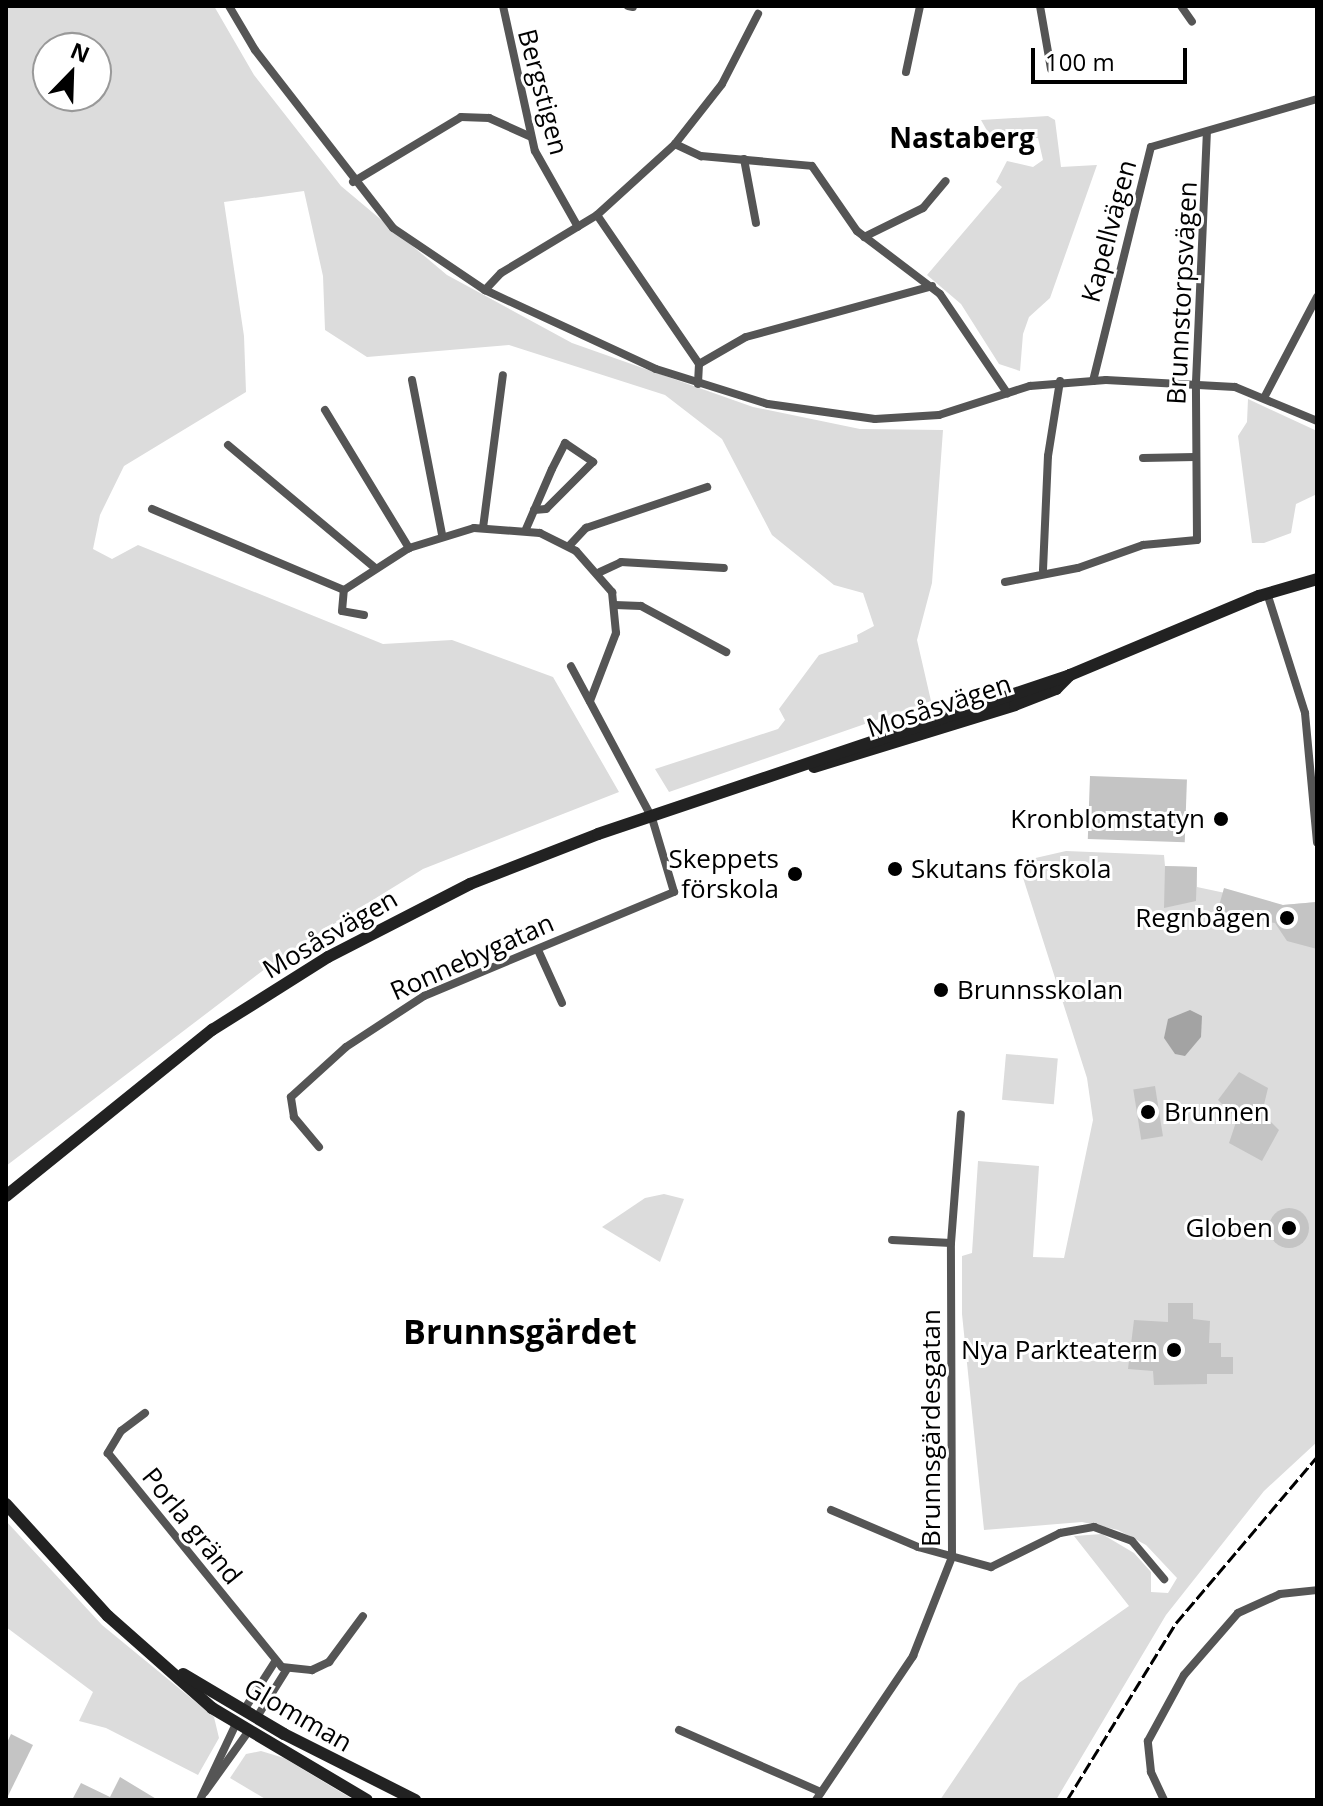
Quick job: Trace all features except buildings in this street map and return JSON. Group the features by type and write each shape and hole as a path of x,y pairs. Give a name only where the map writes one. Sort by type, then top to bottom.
{"main road":[{"name":"Mosåsvägen","path":"6,1196 212,1030 328,957 470,884 652,818 1070,675 1267,593 1317,579"},
{"name":"Mosåsvägen","path":"6,1206 63,1149"},
{"name":"Glomman","path":"6,1504 70,1578 236,1724 367,1800"},
{"name":"Glomman","path":"161,1661 244,1710 415,1800"},
{"path":"236,1724 244,1710"},
{"path":"248,1732 257,1717"}],"street":[{"path":"229,6 353,182 393,228 485,290 599,346 698,384 796,410 875,419 939,415 1007,393 1060,381 1196,382 1265,396 1317,421"},
{"name":"Bergstigen","path":"503,6 531,137 550,187 578,227"},
{"path":"906,72 920,6"},
{"path":"1040,6 1051,69"},
{"path":"1181,6 1192,22"},
{"path":"485,290 493,278 597,215 675,144 716,94 758,14"},
{"path":"1207,132 1317,99"},
{"path":"353,182 461,117 489,118 531,137"},
{"name":"Kapellvägen","path":"1093,381 1151,147 1207,132"},
{"name":"Brunnstorpsvägen","path":"1043,570 1078,568 1143,545 1197,540 1196,382 1207,132"},
{"path":"675,144 701,156 812,166 864,237 932,286 1007,393"},
{"path":"744,159 756,223"},
{"path":"864,237 928,204 946,181"},
{"path":"597,215 699,364 698,384"},
{"path":"699,364 746,337 932,286"},
{"path":"1265,396 1317,297"},
{"path":"483,528 503,375"},
{"path":"412,380 442,534"},
{"path":"1005,582 1043,570 1048,456 1060,381"},
{"path":"325,410 409,548"},
{"path":"526,529 534,510 565,443 593,462 546,509 534,510"},
{"path":"228,445 375,568"},
{"path":"1143,458 1195,457"},
{"path":"569,546 586,528 707,487"},
{"path":"152,509 344,590"},
{"path":"364,615 342,611 344,590 409,548 442,534 483,528 526,529 569,546 600,572 615,605 616,633 590,701"},
{"path":"600,572 621,562 724,568"},
{"path":"1267,593 1305,713 1317,842"},
{"path":"615,605 641,606 726,652"},
{"path":"571,666 652,818"},
{"name":"Ronnebygatan","path":"319,1147 289,1107 299,1087 399,1008 674,892 652,818"},
{"path":"538,950 562,1003"},
{"name":"Brunnsgärdesgatan","path":"818,1796 913,1656 952,1557 951,1243 961,1114"},
{"path":"892,1240 951,1243"},
{"name":"Porla gränd","path":"145,1413 121,1431 108,1453 282,1665"},
{"path":"831,1510 952,1557 991,1567 1060,1533 1094,1527 1132,1541 1164,1579"},
{"path":"1164,1800 1151,1772 1148,1741 1184,1675 1238,1613 1280,1594 1317,1590"},
{"path":"282,1665 312,1670 329,1662 363,1616"},
{"path":"244,1710 282,1665"},
{"path":"257,1717 282,1665"},
{"path":"202,1796 236,1724"},
{"path":"679,1730 818,1796"},
{"path":"202,1796 248,1732"}],"shaded area":[{"path":"6,6 214,6 254,75 341,186 447,275 572,343 753,407 860,429 943,430 932,583 917,640 931,701 669,792 655,769 778,729 785,720 779,709 819,655 858,642 857,635 874,626 863,593 834,585 772,535 722,439 665,395 509,345 367,357 325,330 323,276 304,191 224,202 244,336 246,392 124,466 100,515 93,549 112,559 138,545 383,644 452,640 553,677 619,792 423,869 282,956 6,1166"},
{"path":"1048,116 1055,120 1061,167 1097,165 1050,298 1029,317 1023,334 1020,371 999,364 961,304 927,275 1002,187 996,182 1007,161 1033,167 1043,160 1038,138 990,136 981,120"},
{"path":"1248,399 1317,431 1317,494 1296,504 1291,533 1264,543 1252,543 1238,436 1247,422"},
{"path":"1066,851 1164,855 1165,866 1197,867 1197,887 1282,905 1317,902 1317,1442 1264,1491 1166,1615 1056,1800 940,1800 1019,1683 1129,1606 1074,1536 1102,1534 1134,1553 1151,1572 1151,1592 1168,1593 1177,1578 1146,1545 1118,1530 1082,1522 984,1530 962,1314 962,1256 972,1253 978,1161 1039,1166 1033,1257 1064,1258 1093,1120 1087,1078 1018,862"},
{"path":"1190,1010 1202,1016 1201,1037 1185,1056 1175,1054 1164,1038 1168,1019"},
{"path":"1006,1054 1058,1059 1054,1104 1002,1100"},
{"path":"664,1194 684,1199 660,1262 602,1227 645,1198"},
{"path":"6,1521 102,1625 214,1717 219,1738 198,1775 106,1728 79,1721 93,1692 6,1627"},
{"path":"261,1751 284,1758 354,1800 267,1800 230,1778 246,1754"}],"railway":[{"path":"1067,1800 1176,1623 1317,1457"}],"place":[{"name":"Kronblomstatyn","path":"1221,819"},
{"name":"Skutans förskola","path":"895,869"},
{"name":"Skeppets förskola","path":"795,874"},
{"name":"Regnbågen","path":"1287,918"},
{"name":"Brunnsskolan","path":"941,990"},
{"name":"Brunnen","path":"1148,1112"},
{"name":"Globen","path":"1289,1228"},
{"name":"Nya Parkteatern","path":"1174,1350"}],"district":[{"name":"Nastaberg","path":"962,137"},
{"name":"Brunnsgärdet","path":"520,1332"}]}
